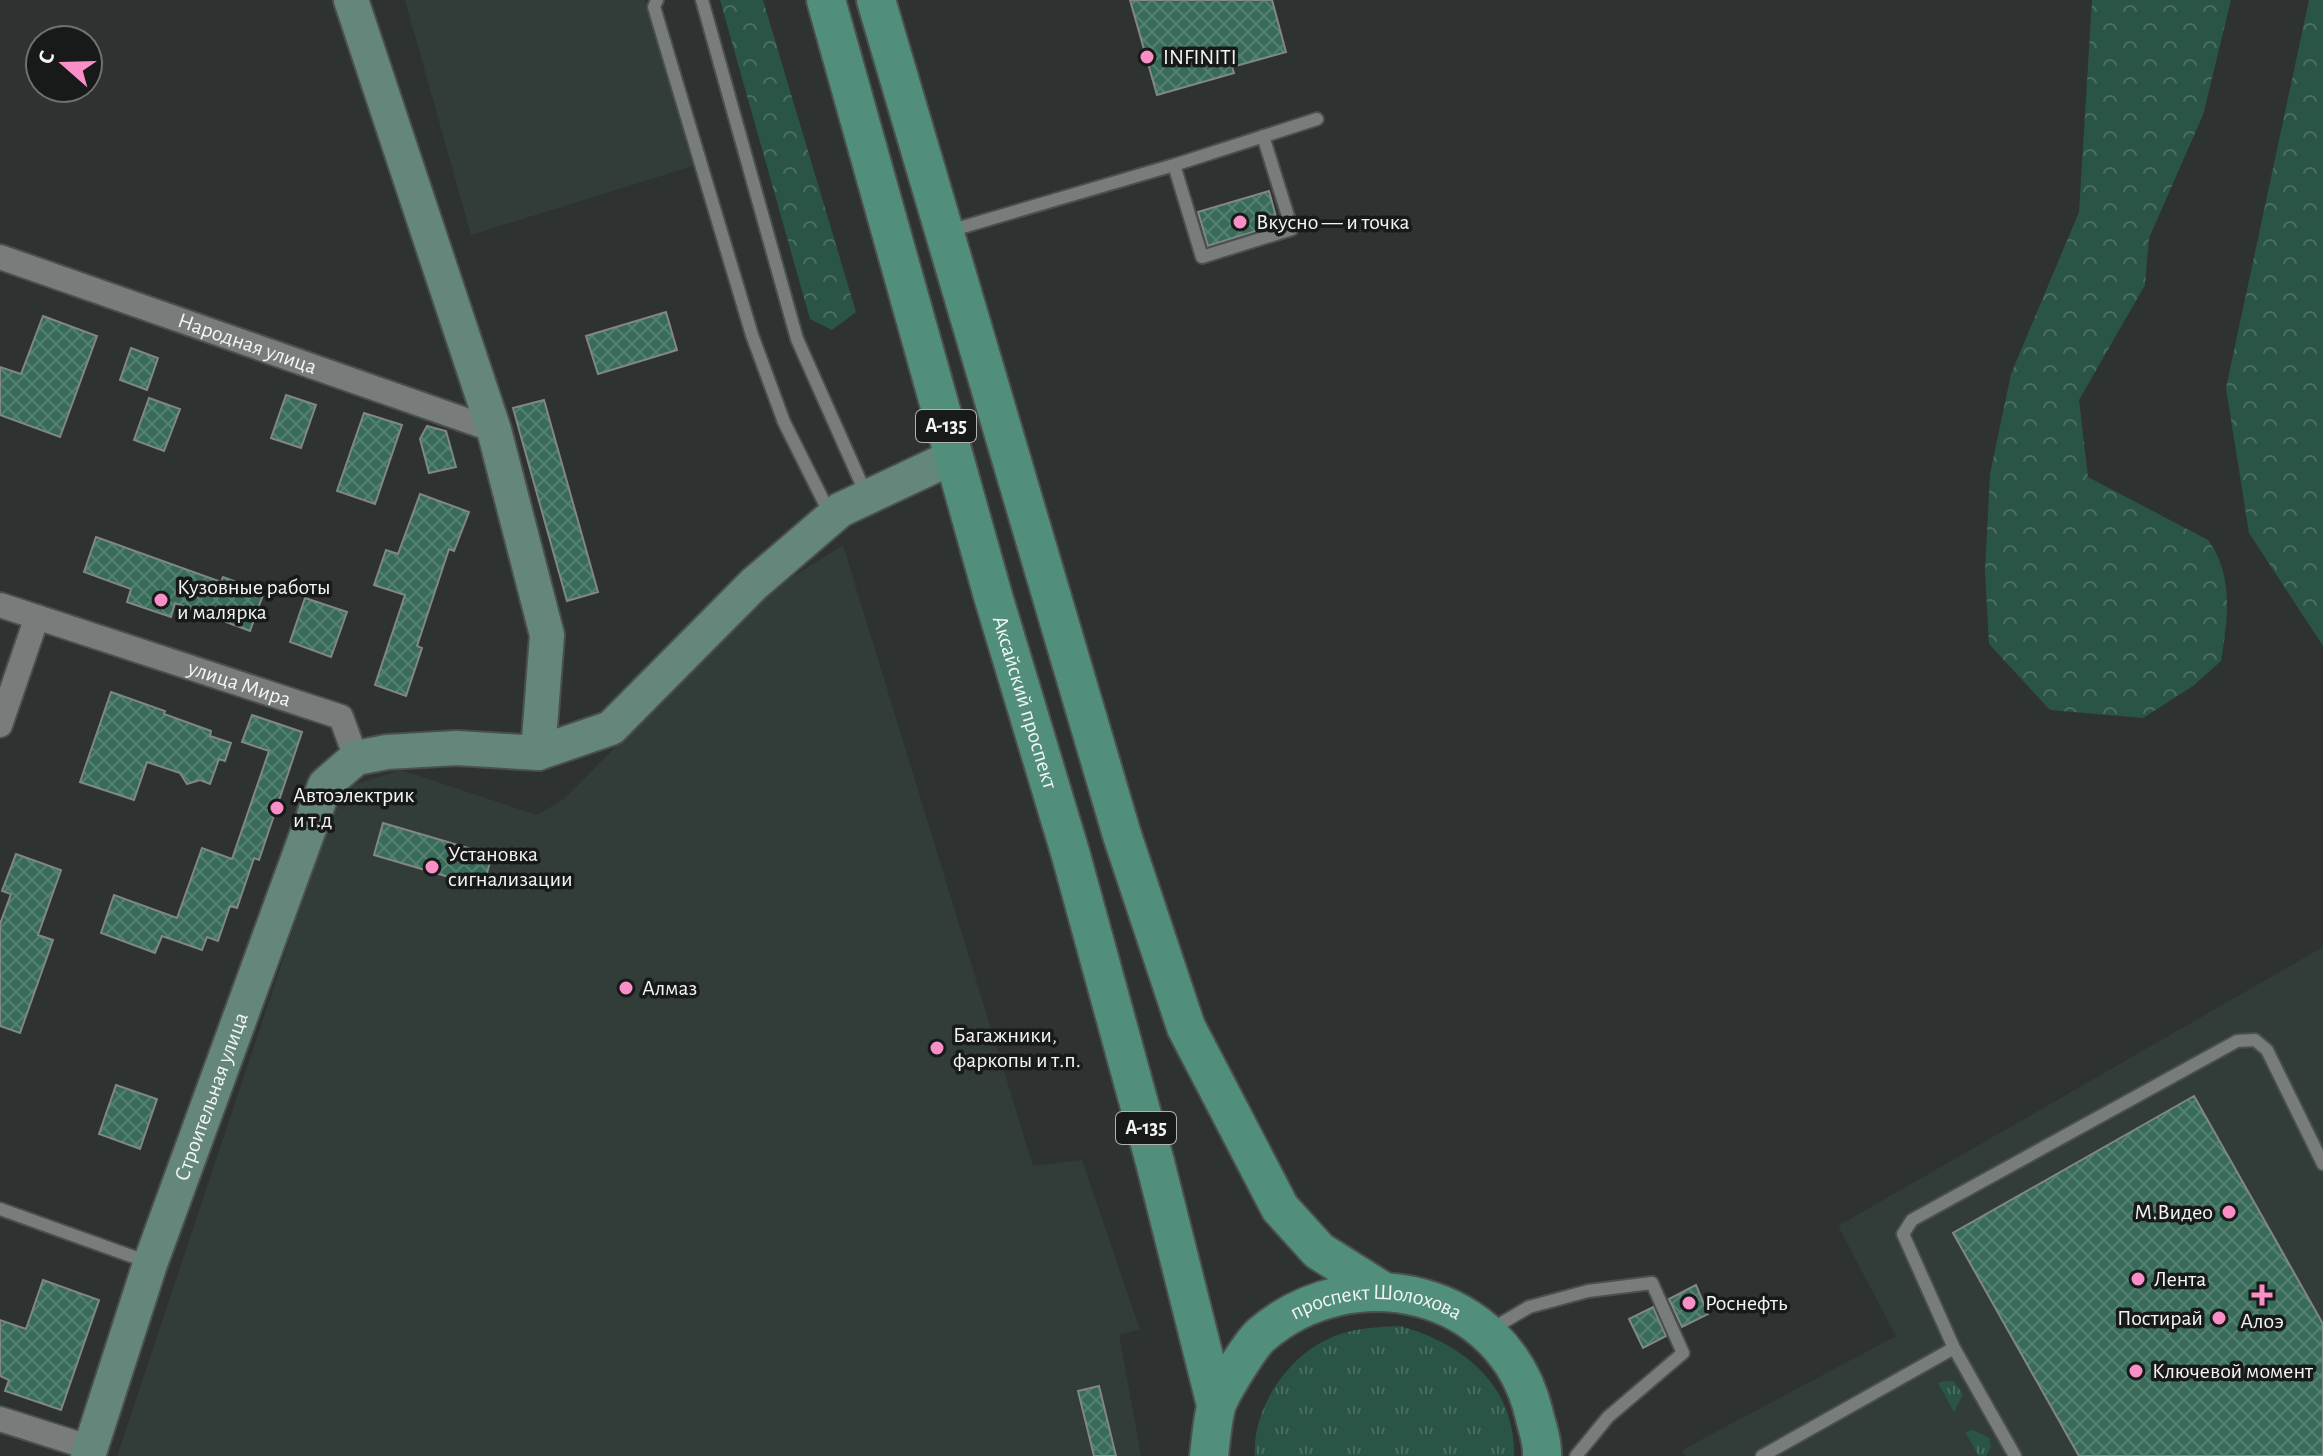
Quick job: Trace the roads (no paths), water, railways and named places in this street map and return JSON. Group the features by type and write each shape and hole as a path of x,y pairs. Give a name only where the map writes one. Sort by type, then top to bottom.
{"main road":[{"name":"Аксайский проспект","path":"826,0 1074,867 1155,1162 1216,1405"},
{"name":"А-135","path":"876,0 1122,835 1186,1027 1280,1208 1319,1251 1381,1290"},
{"name":"проспект Шолохова","path":"1209,1456 1216,1405 1260,1336 1323,1298 1381,1290 1427,1297 1471,1320 1503,1348 1528,1389 1542,1456"}],"street":[{"path":"351,0 494,430 547,635 538,753"},
{"name":"Народная улица","path":"0,257 494,430"},
{"path":"356,758 387,752 457,748 538,753 611,728 754,584 832,518 867,497 955,456"},
{"name":"улица Мира","path":"0,605 341,717 356,758"},
{"path":"0,725 37,617"},
{"name":"Строительная улица","path":"89,1452 150,1264 325,785 356,758"},
{"path":"0,1419 89,1452"}],"lane":[{"path":"657,0 654,7 752,335 784,422 832,518"},
{"path":"702,0 797,339 867,497"},
{"path":"943,233 1317,119"},
{"path":"1174,165 1202,257 1292,229 1263,136"},
{"path":"2015,1456 1954,1348 1903,1234 1912,1220 2237,1041 2255,1040 2267,1050 2323,1164"},
{"path":"0,1209 150,1264"},
{"path":"1486,1333 1529,1307 1588,1291 1652,1283 1683,1353 1608,1417 1576,1456"},
{"path":"1762,1456 1954,1348"}],"place":[{"name":"INFINITI","path":"1147,57"},
{"name":"Вкусно — и точка","path":"1240,222"},
{"name":"Кузовные работы и малярка","path":"161,600"},
{"name":"Автоэлектрик и т.д","path":"277,808"},
{"name":"Установка сигнализации","path":"432,867"},
{"name":"Алмаз","path":"626,988"},
{"name":"Багажники, фаркопы и т.п.","path":"937,1048"},
{"name":"М.Видео","path":"2229,1212"},
{"name":"Лента","path":"2138,1279"},
{"name":"Алоэ","path":"2262,1295"},
{"name":"Роснефть","path":"1689,1303"},
{"name":"Постирай","path":"2219,1318"},
{"name":"Ключевой момент","path":"2136,1371"}]}
